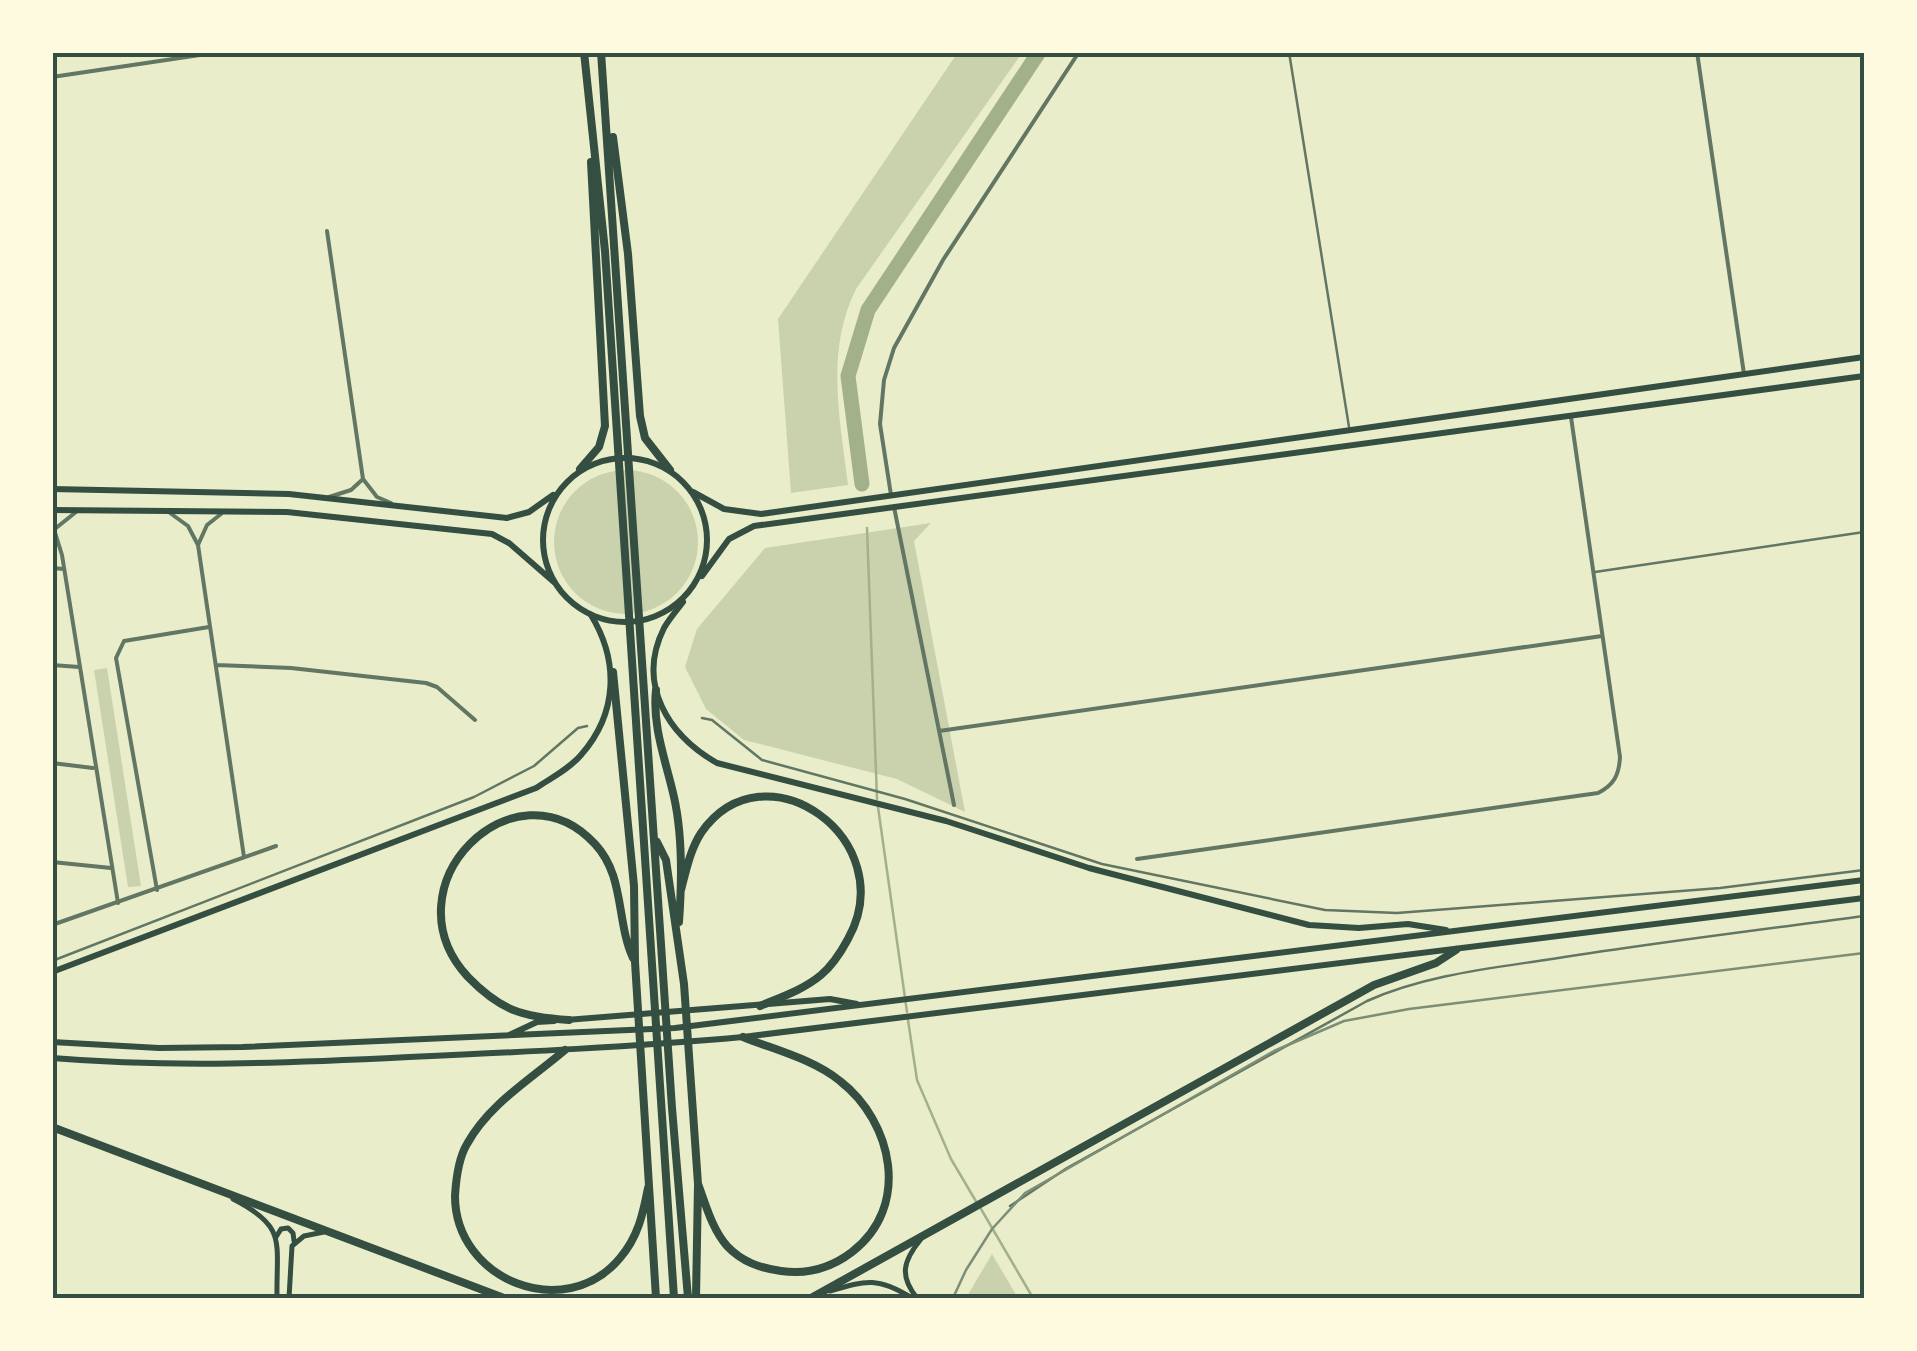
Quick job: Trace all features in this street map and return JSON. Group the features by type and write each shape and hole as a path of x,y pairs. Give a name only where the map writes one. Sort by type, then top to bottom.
{"highway":[{"path":"584,54 609,251 672,1108 692,1298"},
{"path":"602,56 637,751 674,1298"},
{"path":"606,104 625,220 640,416 645,438 670,470"},
{"path":"580,469 599,446 605,426 591,204 590,114"},
{"path":"613,672 618,743 630,820 656,1298"},
{"path":"656,690 658,736 677,816 682,890"},
{"path":"630,820 639,781"},
{"path":"678,938 682,890 691,852 699,836 720,813 738,802 760,798 796,801 829,820 842,834 859,869 862,888 854,929 821,975 760,1006"},
{"path":"570,1020 540,1018 504,1008 455,963 444,936 442,891 454,861 484,830 507,819 553,819 578,829 596,844 609,863 617,887 624,940 635,962"},
{"path":"653,836 666,860 684,984 698,1184 692,1298"},
{"path":"814,1296 1374,984 1436,962 1456,950"},
{"path":"698,1184 713,1224 726,1245 746,1261 767,1269 810,1272 839,1262 864,1243 882,1214 890,1171 886,1148 878,1126 862,1102 840,1080 814,1064 743,1038"},
{"path":"565,1050 505,1098 465,1147 456,1179 455,1203 459,1227 475,1256 518,1286 562,1290 591,1280 620,1258 640,1227 650,1173"},
{"path":"55,1128 504,1298"}],"main road":[{"path":"52,489 330,497 519,517 580,469 612,459 631,458 670,470 693,492 724,509 761,514 1864,357"},
{"path":"1457,932 1408,924 1358,928 1309,924 1089,868 858,798 716,763 678,735 656,690 657,658 664,629 729,540 742,530 1864,376"},
{"path":"555,583 543,543 550,506 558,490"},
{"path":"693,492 706,535 702,576"},
{"path":"52,510 324,514 492,534 509,543 571,602 591,615 623,623 655,618 683,602"},
{"path":"52,972 536,788 567,768 600,724 613,672 608,646 591,615"},
{"path":"52,1042 226,1047 675,1028 1864,880"},
{"path":"52,1058 220,1065 743,1038 1864,898"},
{"path":"504,1037 537,1022 830,999 866,1006"},
{"path":"226,1195 264,1215 276,1237 277,1298"},
{"path":"276,1237 281,1229 288,1228 293,1233 289,1298"},
{"path":"294,1242 324,1232"},
{"path":"914,1298 904,1266 922,1236"},
{"path":"814,1296 868,1280 884,1282 914,1298"}],"street":[{"path":"52,77 220,52"},
{"path":"891,495 880,424 884,380 894,348 942,260 1079,52"},
{"path":"1697,52 1744,374"},
{"path":"328,231 362,479 378,497 395,505"},
{"path":"1137,859 1598,793 1614,781 1620,758 1571,417"},
{"path":"330,497 350,490 362,479"},
{"path":"894,507 954,805"},
{"path":"79,510 54,526 118,902"},
{"path":"198,545 206,525 225,512"},
{"path":"170,513 188,526 198,545 244,857"},
{"path":"52,568 64,569"},
{"path":"157,890 116,658 124,642 210,627"},
{"path":"939,731 1602,636"},
{"path":"52,664 79,668"},
{"path":"216,665 291,668 426,684 438,688 475,720"},
{"path":"52,764 95,768"},
{"path":"52,925 276,846"},
{"path":"52,862 111,868"},
{"path":"1806,1298 1839,1298"}],"lane":[{"path":"1289,52 1350,429"},
{"path":"1593,572 1864,532"},
{"path":"702,718 712,720 762,760 906,799 1102,864 1325,910 1397,913 1720,888 1864,870"},
{"path":"52,961 474,797 534,766 578,728 587,726"},
{"path":"1010,1206 1067,1168 1396,988 1465,972 1568,956 1864,916"}],"green space":[{"path":"958,52 1022,53 856,289 846,313 837,386 848,485 791,493 778,319"},
{"path":"626,470 653,476 677,491 692,515 698,542 692,569 677,593 653,608 626,614 599,608 575,593 560,569 554,542 560,515 575,491 599,476"},
{"path":"931,523 914,541 965,812 897,779 744,740 706,709 685,667 697,629 765,548"},
{"path":"107,668 141,886 128,887 94,670"},
{"path":"992,1254 1018,1298 966,1298"}],"waterway":[{"path":"862,484 848,376 868,310 1039,52"},
{"path":"867,528 877,799"},
{"path":"878,807 907,1012"},
{"path":"908,1020 917,1080 951,1159 977,1203"},
{"path":"981,1209 1033,1298"}],"tram line":[{"path":"953,1298 992,1229 1025,1193 1274,1051 1344,1021 1409,1009 1864,953"}]}
